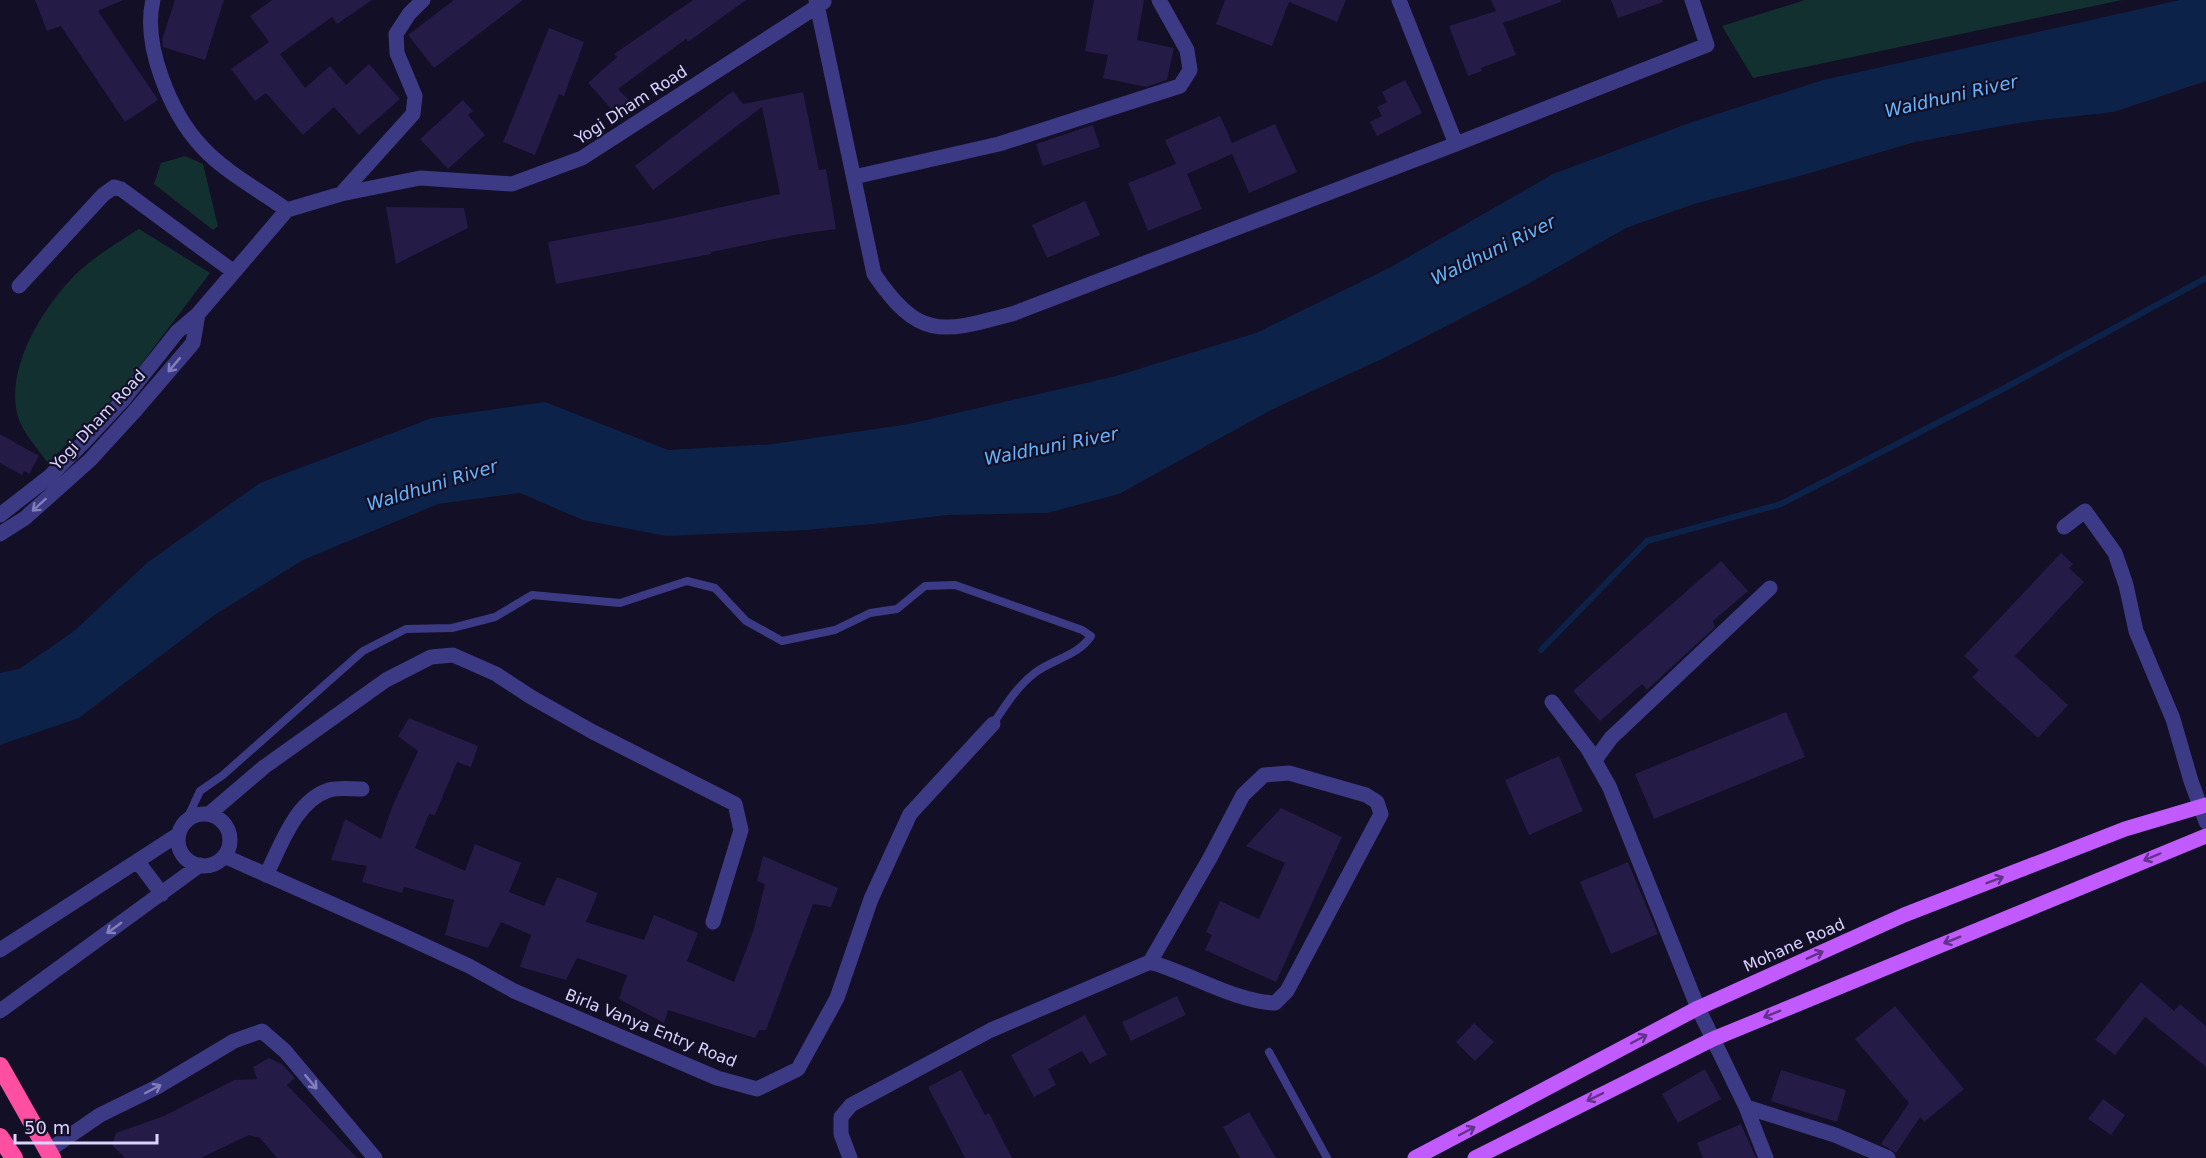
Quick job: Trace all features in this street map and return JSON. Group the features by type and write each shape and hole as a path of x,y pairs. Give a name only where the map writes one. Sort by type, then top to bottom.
{"highway":[{"path":"0,1066 50,1154"},
{"path":"0,1137 14,1158"}],"main road":[{"name":"Mohane Road","path":"1418,1157 1698,1008 1904,915 2125,829 2203,806"},
{"path":"1475,1158 1713,1038 2206,836"}],"street":[{"path":"153,0 149,14 156,62 181,121 211,155 287,210"},
{"path":"341,194 412,114 415,96 397,53 396,34 409,14 423,0"},
{"path":"854,177 999,144 1180,86 1190,70 1187,50 1159,0"},
{"path":"1399,0 1456,144"},
{"path":"820,2 874,273 890,297 914,319 939,328 960,327 1012,314 1707,45 1692,0"},
{"name":"Yogi Dham Road","path":"0,515 49,477 84,442 123,400 177,332 198,314 287,210 341,194 420,178 512,183 582,158 820,2"},
{"path":"19,286 103,195 114,187 121,189 234,272"},
{"name":"Yogi Dham Road","path":"0,534 25,518 90,460 133,413 193,343 198,314"},
{"path":"2064,527 2085,511 2115,553 2126,585 2136,631 2173,718 2191,781 2203,806 2206,822"},
{"path":"1595,760 1611,738 1770,588"},
{"path":"0,950 138,862 183,827 193,816 208,814 264,767 386,680 431,657 453,655 496,674 593,732 735,804 741,830 713,922"},
{"path":"1552,702 1595,760 1609,786 1698,1008 1746,1107 1766,1158"},
{"name":"Birla Vanya Entry Road","path":"224,856 469,966 514,991 717,1078 757,1089 798,1069 837,998 871,899 910,814 993,724"},
{"path":"850,1158 841,1134 840,1117 851,1105 991,1030 1149,963 1172,968 1257,1002 1275,1003 1287,990 1380,814 1377,802 1366,795 1289,773 1264,775 1243,795 1210,858 1149,963"},
{"path":"266,875 296,817 307,804 330,790 362,789"},
{"path":"183,827 180,849 184,856 191,862 209,865 224,856 230,840 224,823 208,814"},
{"path":"138,862 162,894"},
{"path":"0,1011 200,865"},
{"path":"50,1154 100,1115 157,1087 234,1041 262,1031 285,1052 375,1158"},
{"path":"1746,1107 1835,1135 1888,1158"}],"lane":[{"path":"183,827 200,791 223,775 363,651 406,629 452,628 495,617 532,595 620,603 687,581 715,588 746,621 782,641 836,630 870,613 897,609 925,586 955,585 1082,630 1091,636 1084,646 1035,673 1010,699 993,724"},
{"path":"1269,1052 1328,1158"}],"green space":[{"path":"1805,0 2122,0 1753,78 1722,26"},
{"path":"185,156 203,164 218,226 213,230 154,184 161,163"},
{"path":"139,229 210,273 121,391 48,463 27,435 18,417 15,398 21,359 39,321 63,288 91,261"}],"water":[{"name":"Waldhuni River","path":"2180,0 2206,0 2206,81 2114,112 2024,122 1915,142 1694,204 1626,228 1528,284 1384,358 1271,410 1119,494 1047,513 947,515 806,530 666,536 583,520 520,493 438,504 303,560 213,616 79,718 0,745 0,673 19,669 73,632 148,562 260,483 432,418 545,402 668,450 773,444 909,424 1116,376 1256,333 1391,267 1553,174 1692,122 1823,80"}],"building":[{"path":"35,0 123,0 98,11 158,100 125,122 61,26 47,31"},
{"path":"175,0 224,0 205,60 163,47 162,40"},
{"path":"272,0 372,0 337,24 332,17 280,54 305,88 330,66 346,85 369,64 400,99 359,135 334,107 303,135 266,93 255,101 231,69 269,42 250,16"},
{"path":"454,0 523,0 434,68 408,35"},
{"path":"693,0 746,0 688,42 686,39 618,89 631,102 617,115 588,83 617,57 614,54"},
{"path":"1094,0 1144,0 1137,40 1174,48 1167,80 1146,87 1103,78 1108,55 1085,51"},
{"path":"1225,0 1346,0 1337,22 1289,2 1272,46 1216,24"},
{"path":"1491,0 1560,0 1561,2 1503,23 1516,55 1481,68 1482,71 1468,76 1449,26 1496,11"},
{"path":"1611,0 1663,0 1663,2 1618,18"},
{"path":"549,28 584,42 564,96 559,94 535,155 503,142"},
{"path":"1405,80 1422,113 1377,136 1370,122 1382,116 1377,107 1387,102 1382,92"},
{"path":"733,91 743,104 803,92 819,170 826,169 836,229 794,235 711,252 711,254 556,284 548,242 660,221 780,194 762,107 653,190 635,166"},
{"path":"463,100 473,111 468,115 485,135 448,169 420,139"},
{"path":"1220,116 1232,143 1275,124 1297,172 1249,193 1232,154 1187,174 1202,209 1148,231 1128,183 1176,164 1165,140"},
{"path":"1093,125 1100,147 1043,166 1036,144"},
{"path":"1085,201 1100,235 1047,258 1032,225"},
{"path":"386,207 464,208 468,228 396,264"},
{"path":"0,434 39,456 29,474 24,471 22,475 0,463"},
{"path":"2061,553 2073,564 2069,568 2084,582 2015,656 2068,705 2038,738 1972,677 1979,670 1964,656"},
{"path":"1721,561 1748,591 1713,621 1715,627 1647,690 1642,684 1600,721 1573,691"},
{"path":"1786,712 1805,757 1654,819 1635,774"},
{"path":"409,718 478,746 471,767 457,762 435,815 429,814 415,848 465,871 475,844 521,863 509,892 544,906 557,877 598,893 586,922 644,940 654,915 698,933 687,961 734,982 754,929 765,884 757,881 763,856 838,888 831,907 813,904 766,1030 759,1030 755,1038 668,1010 664,1023 619,999 627,975 577,958 566,980 520,967 531,935 501,922 488,948 445,935 454,900 404,887 402,893 362,882 367,866 331,860 345,819 381,839 392,807 418,751 398,736"},
{"path":"1559,756 1583,811 1529,835 1505,780"},
{"path":"1281,808 1342,837 1276,982 1205,950 1212,935 1206,932 1220,901 1259,919 1285,863 1246,846"},
{"path":"1628,862 1658,934 1611,954 1580,882"},
{"path":"2141,982 2174,1011 2180,1004 2206,1026 2206,1067 2145,1017 2115,1055 2095,1040"},
{"path":"1177,996 1186,1015 1131,1041 1122,1022"},
{"path":"1895,1006 1964,1089 1924,1122 1920,1117 1896,1153 1881,1144 1909,1103 1855,1039"},
{"path":"1085,1015 1107,1055 1090,1064 1082,1051 1048,1069 1056,1085 1034,1097 1011,1055"},
{"path":"1474,1023 1494,1042 1475,1061 1456,1042"},
{"path":"269,1058 282,1064 295,1078 287,1085 357,1158 277,1158 260,1138 249,1135 201,1158 125,1158 112,1145 116,1133 164,1116 234,1080 257,1079 253,1067"},
{"path":"1705,1069 1721,1099 1678,1123 1662,1094"},
{"path":"961,1070 985,1115 989,1113 1012,1158 965,1158 928,1087"},
{"path":"1781,1070 1846,1090 1837,1122 1771,1101"},
{"path":"2103,1099 2125,1115 2111,1135 2088,1119"},
{"path":"1249,1112 1276,1158 1240,1158 1223,1127"},
{"path":"1741,1124 1756,1158 1703,1158 1697,1143"}],"waterway":[{"path":"1541,650 1647,541 1781,504 2003,389 2206,278"}]}
